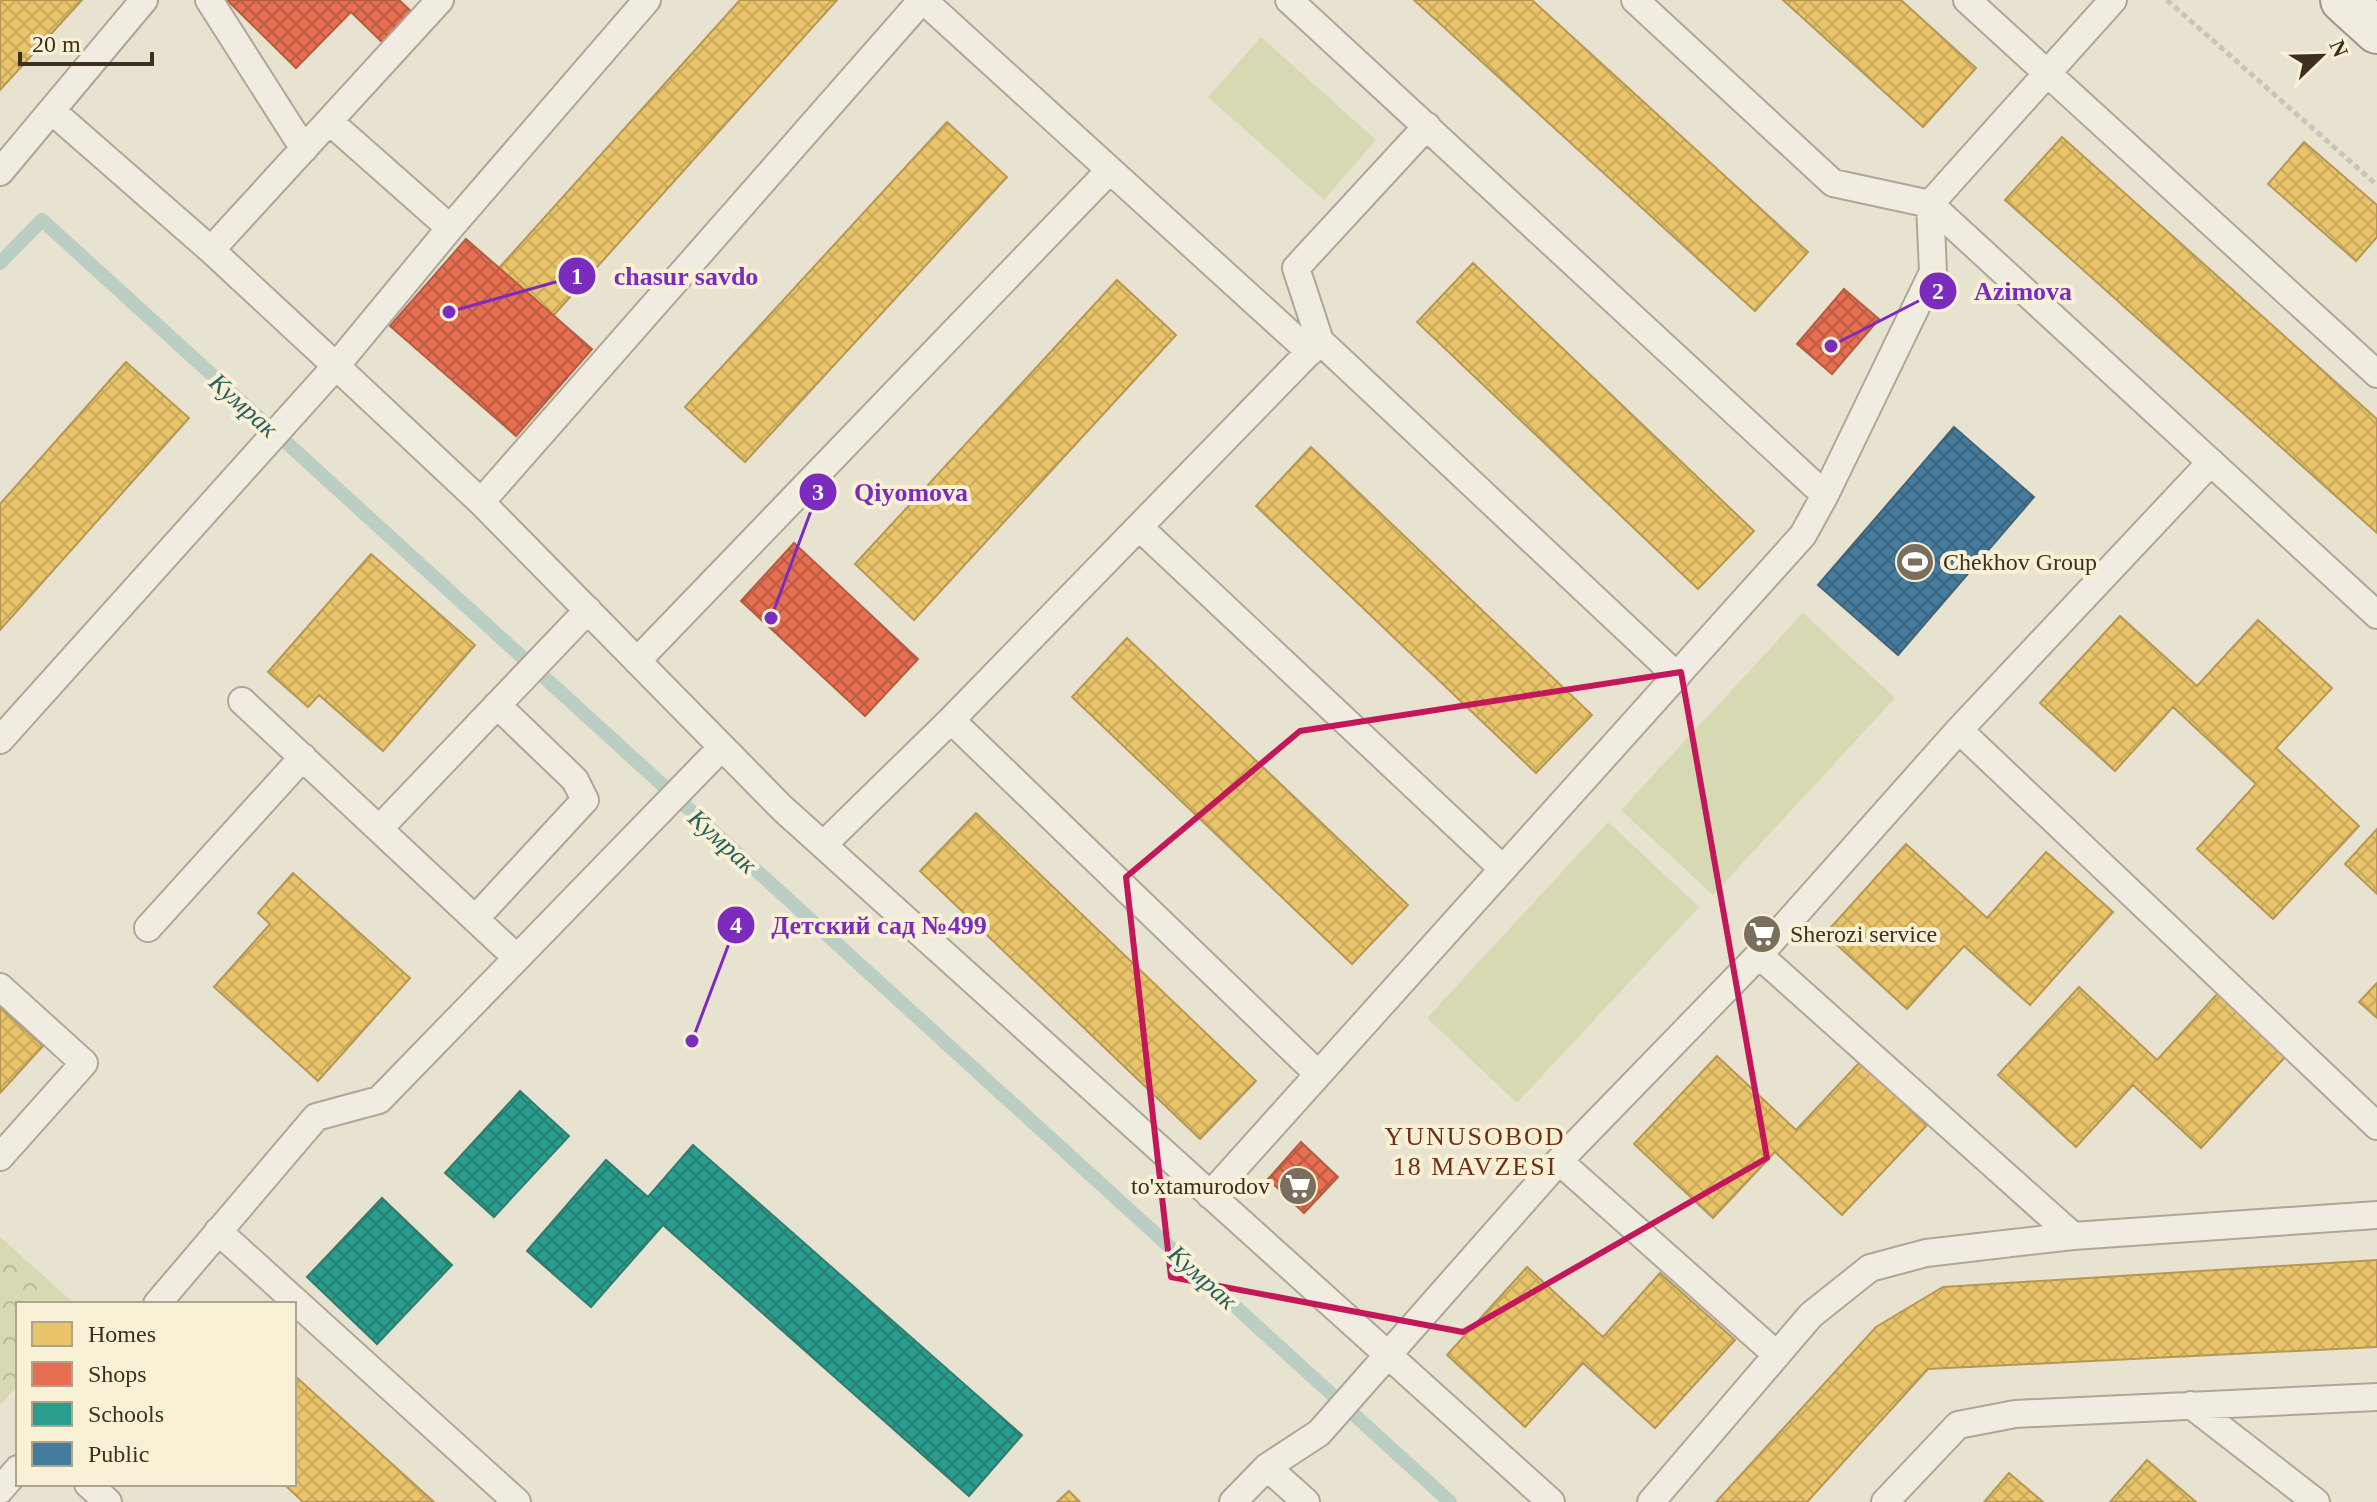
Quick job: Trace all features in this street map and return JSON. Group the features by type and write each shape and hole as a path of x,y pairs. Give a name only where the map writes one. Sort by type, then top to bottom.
{"main road":[{"path":"2343,0 2377,31"}],"lane":[{"path":"0,172 144,0"},
{"path":"209,0 304,149"},
{"path":"211,250 440,0"},
{"path":"0,740 336,366 450,228 647,0"},
{"path":"481,502 922,0 1109,171 1315,346 1677,676"},
{"path":"1289,0 1825,495"},
{"path":"1635,0 1833,183 1930,204 2377,615"},
{"path":"1967,0 2377,374"},
{"path":"1210,1195 1803,535 1933,272 1930,204 2113,0"},
{"path":"52,111 211,250 481,502 823,845 1551,1502"},
{"path":"329,121 450,228"},
{"path":"1315,346 1296,268 1427,126"},
{"path":"637,661 1109,171"},
{"path":"823,845 951,720 1315,346"},
{"path":"1233,1502 1267,1467 1319,1433 1559,1161 1759,955 1959,730 2211,462"},
{"path":"1139,527 1503,869"},
{"path":"379,829 588,610"},
{"path":"242,701 517,958"},
{"path":"475,919 585,800 575,780 497,705"},
{"path":"951,720 1318,1074"},
{"path":"1959,730 2377,1126"},
{"path":"159,1302 316,1117 379,1100 722,747"},
{"path":"148,928 303,757"},
{"path":"1759,955 2073,1236"},
{"path":"0,987 84,1063 0,1157"},
{"path":"1559,1161 1777,1355"},
{"path":"1651,1502 1811,1315 1870,1268 1926,1253 2073,1236 2377,1215"},
{"path":"218,1231 517,1502"},
{"path":"1885,1502 1958,1425 2015,1414 2377,1397"},
{"path":"2191,1405 2316,1502"},
{"path":"1267,1467 1306,1502"},
{"path":"0,1490 16,1471"},
{"path":"90,1486 108,1502"}],"path":[{"path":"2167,0 2377,185"}],"highlighted area":[{"path":"1681,672 1767,1158 1463,1332 1171,1277 1126,877 1300,731"}],"green space":[{"path":"1261,37 1376,140 1324,200 1208,97"},
{"path":"1803,613 1895,698 1713,895 1621,810"},
{"path":"1608,822 1699,907 1517,1103 1427,1018"},
{"path":"0,1237 73,1302 16,1302 16,1387 0,1405"}],"building: Homes":[{"path":"0,0 82,0 0,90"},
{"path":"740,0 837,0 553,316 499,268"},
{"path":"1414,0 1532,0 1808,252 1755,311"},
{"path":"1783,0 1901,0 1976,68 1923,127"},
{"path":"947,122 1007,177 745,462 685,407"},
{"path":"2062,137 2377,419 2377,533 2005,200"},
{"path":"2304,142 2377,205 2377,237 2356,261 2268,184"},
{"path":"1473,263 1754,531 1698,589 1417,322"},
{"path":"1117,280 1176,335 914,620 855,564"},
{"path":"126,362 189,418 0,630 0,504"},
{"path":"1311,447 1592,715 1536,773 1256,506"},
{"path":"371,554 475,645 383,751 319,695 308,707 268,672"},
{"path":"2120,616 2197,686 2258,620 2332,688 2276,748 2359,826 2273,919 2197,849 2256,784 2173,707 2115,771 2040,703"},
{"path":"1127,638 1408,905 1352,964 1072,697"},
{"path":"976,813 1256,1081 1200,1139 920,871"},
{"path":"2377,829 2377,894 2345,864"},
{"path":"1906,844 1987,918 2046,852 2113,912 2030,1005 1964,946 1907,1009 1825,934"},
{"path":"293,873 410,978 318,1081 214,987 270,924 258,913"},
{"path":"2377,983 2377,1018 2359,1002"},
{"path":"2079,987 2157,1060 2218,993 2286,1056 2201,1148 2133,1085 2076,1147 1998,1075"},
{"path":"0,1007 43,1046 0,1093"},
{"path":"1717,1056 1796,1130 1860,1062 1927,1125 1842,1215 1775,1152 1713,1218 1634,1144"},
{"path":"2377,1260 2377,1347 1928,1369 1807,1502 1716,1502 1876,1327 1943,1287"},
{"path":"1527,1267 1603,1337 1660,1273 1735,1340 1655,1428 1583,1363 1525,1427 1447,1355"},
{"path":"296,1377 434,1502 303,1502 286,1486 296,1486"},
{"path":"2147,1460 2196,1502 2110,1502"},
{"path":"2009,1473 2043,1502 1984,1502"},
{"path":"1069,1491 1080,1502 1057,1502"}],"building: Shops":[{"path":"227,0 399,0 414,14 385,45 351,12 296,68"},
{"path":"466,239 592,349 516,436 390,326"},
{"path":"1844,289 1879,319 1832,374 1797,344"},
{"path":"794,543 918,659 865,716 741,601"},
{"path":"1301,1142 1338,1177 1304,1213 1268,1179"}],"building: Schools":[{"path":"520,1091 569,1136 494,1217 445,1173"},
{"path":"693,1145 1022,1435 969,1496 663,1225 591,1307 527,1251 606,1160 648,1197"},
{"path":"382,1198 452,1265 377,1344 307,1277"}],"building: Public":[{"path":"1954,427 2034,497 1898,655 1818,585"}],"waterway":[{"name":"Кумрак","path":"0,263 42,220 1450,1502"}],"place":[{"name":"chasur savdo","path":"449,312"},
{"name":"Azimova","path":"1831,346"},
{"name":"Chekhov Group","path":"1915,562"},
{"name":"Qiyomova","path":"771,618"},
{"name":"Sherozi service","path":"1762,934"},
{"name":"Детский сад №499","path":"692,1041"},
{"name":"to'xtamurodov","path":"1298,1186"}],"district":[{"name":"YUNUSOBOD 18 MAVZESI","path":"1475,1151"}]}
